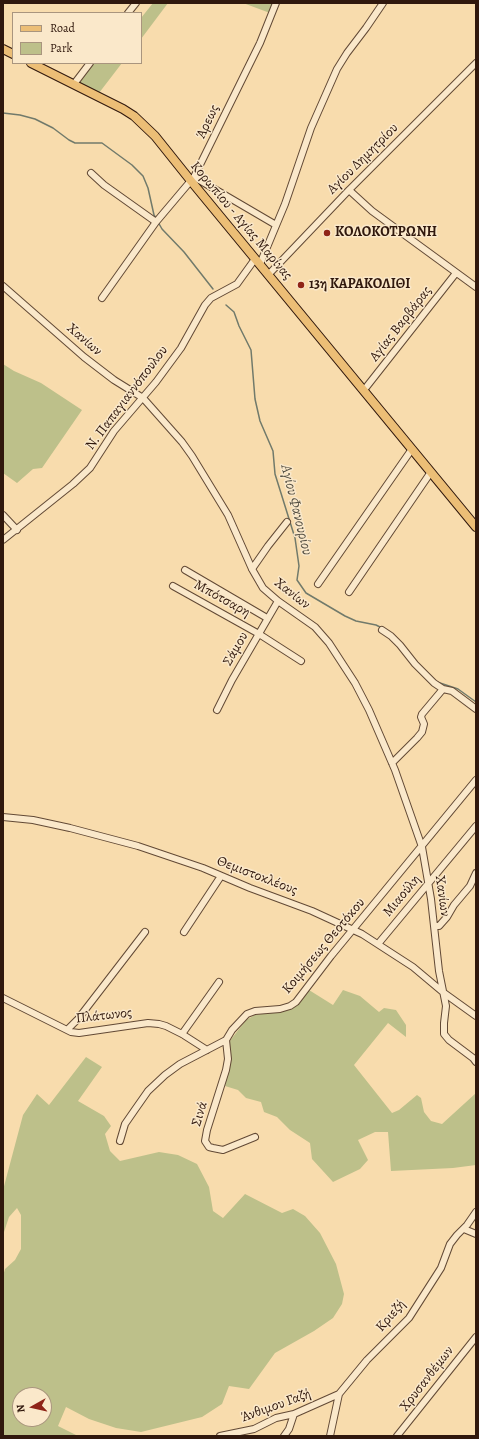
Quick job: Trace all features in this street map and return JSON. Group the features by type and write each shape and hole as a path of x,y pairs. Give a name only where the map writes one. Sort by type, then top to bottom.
{"main road":[{"path":"3,49 12,54"},
{"name":"Κορωπίου - Αγίας Μαρίνας","path":"33,64 123,109 134,116 155,136 192,179 258,262 476,527"}],"street":[{"path":"129,12 136,3"},
{"name":"Άρεως","path":"102,298 158,220 192,179 260,43 276,3"},
{"name":"Ν. Παπαγιαννόπουλου","path":"3,540 73,484 90,468 114,431 143,398 181,348 205,305 211,298 237,284 258,262 285,204 311,128 337,69 383,3"},
{"name":"Αγίου Δημητρίου","path":"269,274 349,190 476,63"},
{"path":"74,84 89,64"},
{"path":"91,173 104,185 158,220"},
{"path":"192,179 276,225"},
{"path":"349,190 372,211 476,287"},
{"name":"Αγίας Βαρβάρας","path":"364,390 456,273"},
{"name":"Χανίων","path":"4,290 84,357 114,380 143,398 182,442 192,456 228,515 252,569 263,588 278,601 315,627 329,643 355,683 369,710 392,763 422,847 439,971 444,993"},
{"path":"318,584 412,449"},
{"path":"349,592 431,472"},
{"path":"3,515 17,530"},
{"path":"252,569 287,522"},
{"path":"185,570 267,618"},
{"name":"Μπότσαρη","path":"174,586 259,634 301,661"},
{"name":"Σάμου","path":"217,710 267,618 278,601"},
{"path":"382,630 400,645 415,664 434,683 443,689 452,691 476,709"},
{"path":"392,763 422,732 424,728 421,717 422,714 443,689"},
{"name":"Κοιμήσεως Θεοτόκου","path":"120,1141 124,1124 148,1091 165,1075 180,1064 226,1040 232,1030 247,1014 255,1011 280,1009 290,1006 296,1002 352,930 476,780"},
{"name":"Θεμιστοκλέους","path":"3,817 51,824 138,846 312,911 362,934 378,944 413,968 476,1016"},
{"name":"Μιαούλη","path":"378,944 476,826"},
{"path":"434,926 439,926 447,917 456,902 470,886 476,873"},
{"path":"184,932 221,876"},
{"path":"67,1030 78,1019 145,932"},
{"path":"182,1034 218,982"},
{"path":"444,993 446,1006 444,1034 449,1040 473,1058 476,1062"},
{"name":"Πλάτωνος","path":"3,998 67,1030 79,1033 148,1023 166,1026 207,1050"},
{"path":"78,1019 76,1028 79,1033"},
{"name":"Σινά","path":"226,1040 228,1059 226,1070 205,1140 209,1147 223,1150 255,1137"},
{"name":"Κριεζή","path":"330,1436 339,1394 362,1365 409,1318 441,1268 450,1244 464,1229 476,1212"},
{"path":"464,1229 476,1234"},
{"name":"Χρυσανθέμων","path":"397,1436 476,1336"},
{"name":"Άνθιμου Γαζή","path":"220,1436 254,1430 276,1418 294,1414 339,1394"},
{"path":"284,1436 289,1430 294,1414"}],"green space":[{"path":"153,3 168,3 142,38 142,17"},
{"path":"243,3 274,3 270,13"},
{"path":"91,64 121,64 99,93 79,82"},
{"path":"3,364 14,371 41,383 82,410 42,468 33,469 17,483 3,473"},
{"path":"309,990 333,1005 343,990 360,996 379,1012 384,1008 396,1010 406,1025 406,1037 388,1023 354,1065 392,1113 399,1110 417,1095 421,1098 424,1112 431,1121 442,1124 476,1093 476,1165 453,1168 391,1171 388,1132 375,1132 358,1140 368,1160 360,1169 333,1182 312,1159 310,1143 290,1130 277,1117 264,1112 261,1102 246,1098 238,1090 225,1086 230,1055 229,1042 246,1020 255,1015 290,1010 299,1004"},
{"path":"86,1057 102,1067 78,1101 104,1116 111,1126 105,1134 110,1151 120,1161 159,1152 178,1155 197,1164 209,1187 213,1211 223,1218 245,1194 282,1213 293,1209 305,1216 320,1233 336,1264 344,1294 342,1304 333,1318 314,1331 275,1353 249,1389 229,1386 222,1404 202,1417 141,1432 116,1428 89,1419 66,1407 58,1426 78,1436 3,1436 3,1276 5,1269 15,1260 21,1249 21,1215 17,1208 9,1217 4,1232 3,1190 23,1115 37,1094 49,1105"}],"waterway":[{"name":"Αγίου Φανουρίου","path":"3,113 35,119 53,128 75,143 102,143 132,165 143,176 148,188 156,218"},
{"name":"Αγίου Φανουρίου","path":"158,222 162,229 184,252 213,289"},
{"name":"Αγίου Φανουρίου","path":"226,305 234,312 251,350 255,399 260,421 273,451 275,474 295,538 299,566 297,580 306,593 345,616 356,621 376,625 382,628"},
{"name":"Αγίου Φανουρίου","path":"437,682 458,689 476,702"}],"place":[{"name":"ΚΟΛΟΚΟΤΡΩΝΗ","path":"327,233"},
{"name":"13η ΚΑΡΑΚΟΛΙΘΙ","path":"301,285"}]}
